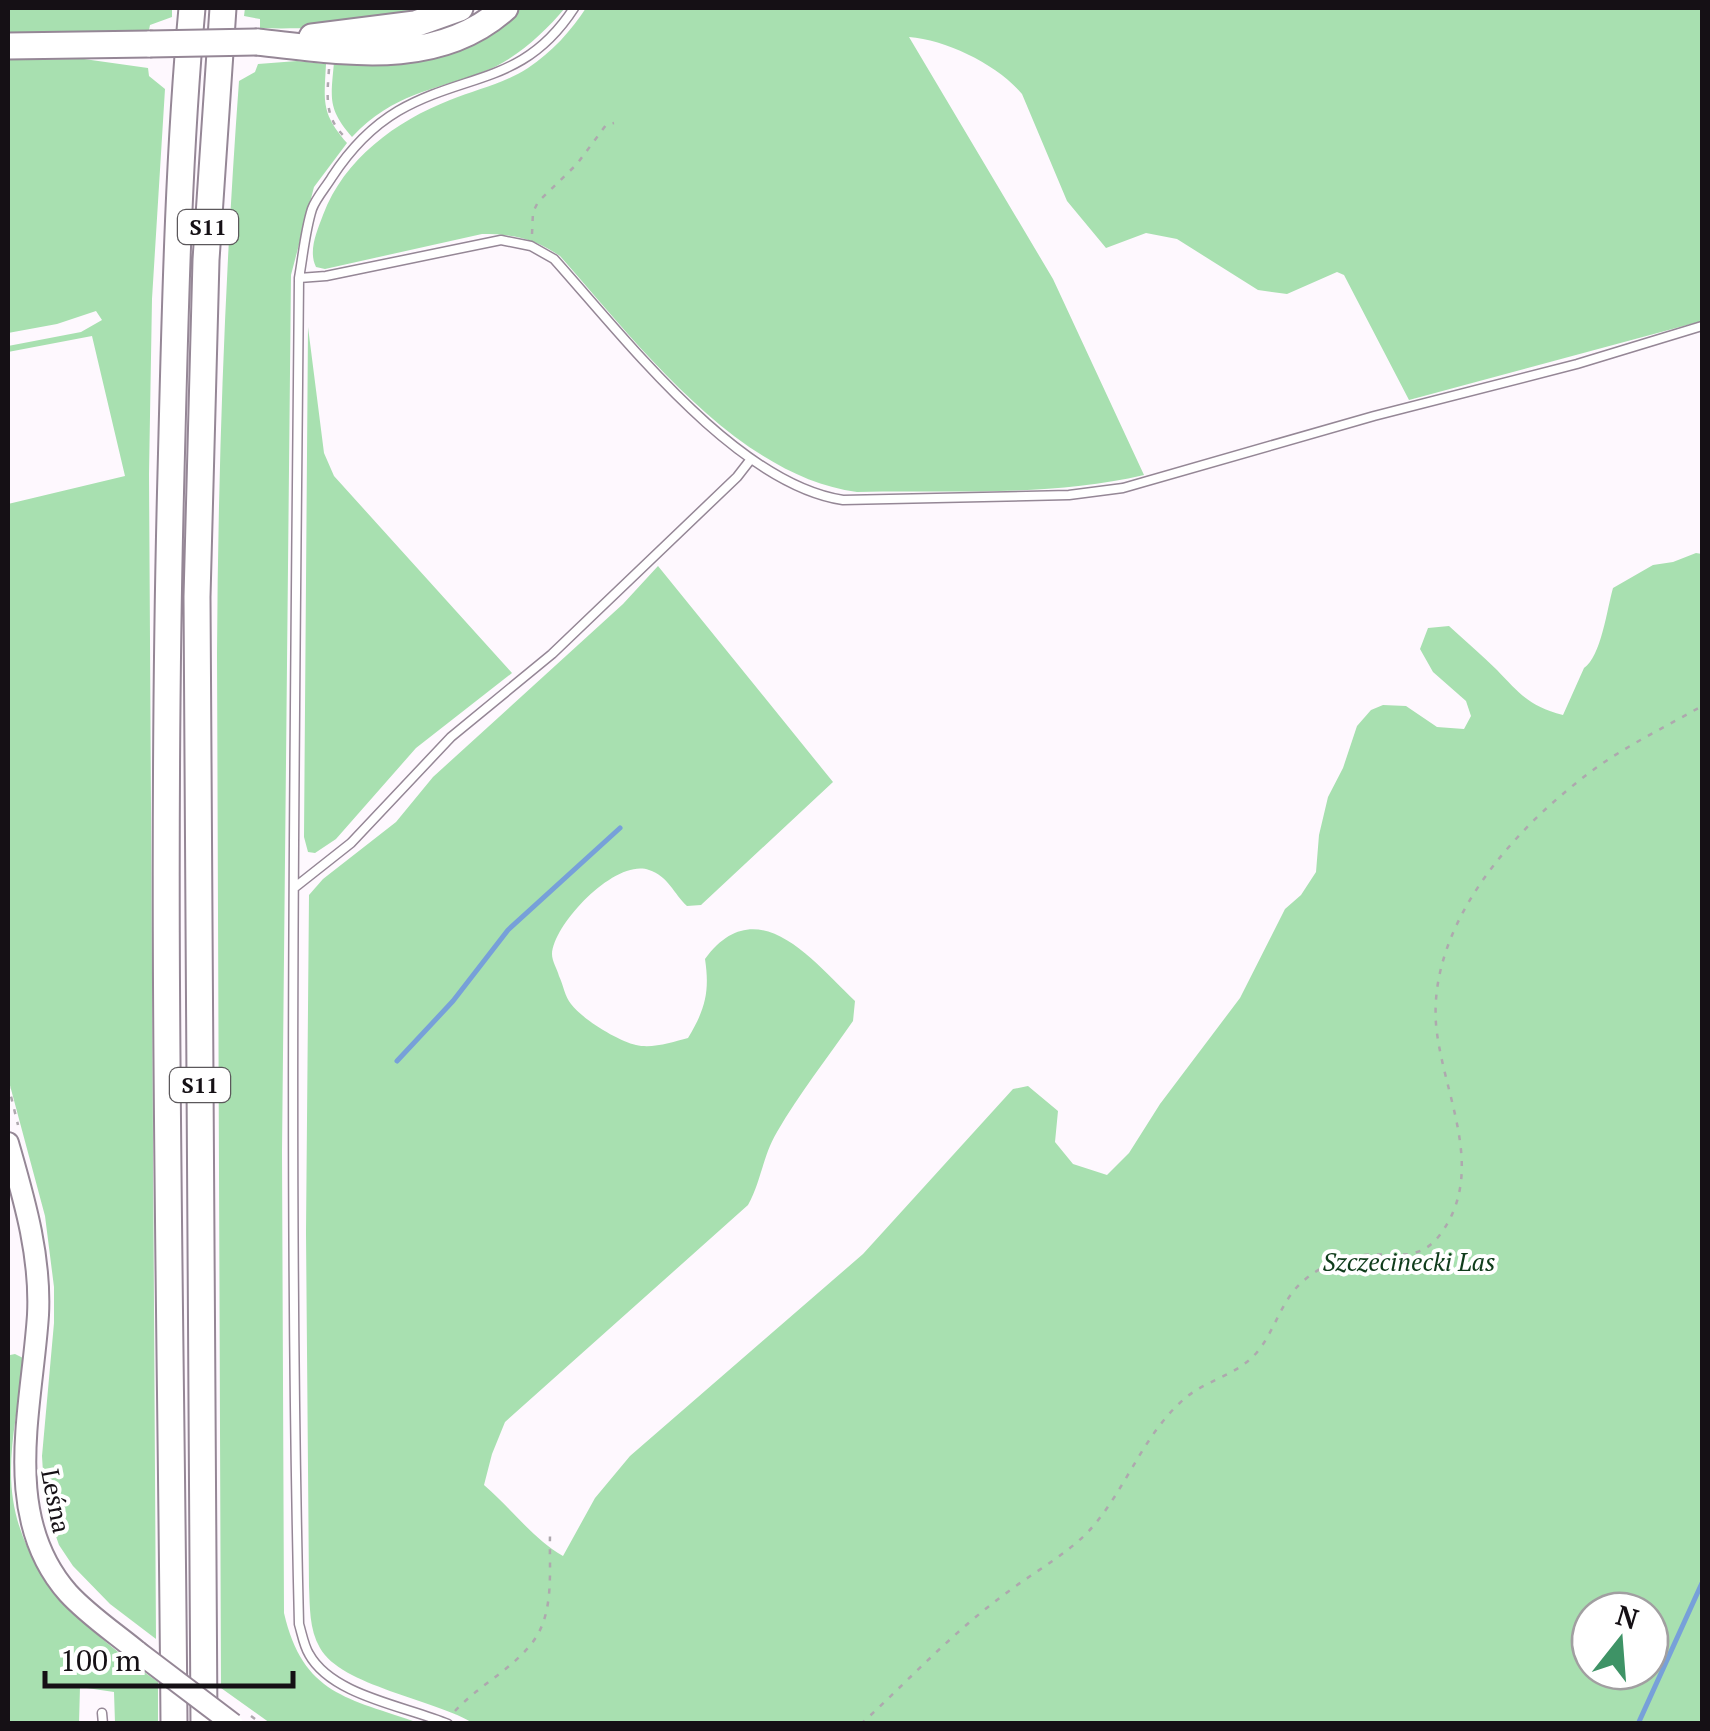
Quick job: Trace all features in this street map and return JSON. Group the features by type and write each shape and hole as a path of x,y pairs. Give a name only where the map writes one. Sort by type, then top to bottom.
{"highway":[{"name":"S11","path":"174,1724 165,906 167,611 176,258 192,8"},
{"name":"S11","path":"204,1724 198,597 206,260 222,8"},
{"path":"8,46 257,42 415,24 460,8"},
{"path":"257,42 352,52 404,51 438,46 464,36 506,8"}],"street":[{"name":"Leśna","path":"8,1143 28,1214 37,1270 38,1315 23,1448 22,1482 27,1513 50,1570 68,1594 233,1724"}],"lane":[{"path":"447,1723 347,1688 325,1675 308,1653 299,1624 293,1386 299,278 312,207 368,133 398,111 490,77 521,61 545,44 574,8"},
{"path":"299,278 326,276 502,240 531,246 554,259 690,406 750,460 808,492 843,500 1096,492 1577,364 1702,326"},
{"path":"294,888 350,843 451,737 617,595 750,460"},
{"path":"102,1713 103,1724"}],"path":[{"path":"330,61 326,108 337,130 356,147"},
{"path":"531,246 533,212 538,202 577,164 606,125 614,123"},
{"path":"861,1724 999,1598 1063,1555 1086,1534 1182,1400 1246,1365 1262,1347 1286,1301 1302,1282 1337,1260 1361,1255 1406,1257 1437,1239 1451,1218 1463,1164 1436,1028 1436,993 1460,917 1480,883 1524,829 1581,778 1702,706"},
{"path":"447,1723 460,1706 535,1640 548,1598 550,1536"}],"green space":[{"path":"8,8 172,8 172,17 150,25 149,30 8,34"},
{"path":"245,8 424,8 365,22 260,28 260,19 244,16"},
{"path":"520,8 565,8 539,36 507,60 399,102 352,137 338,118 332,94 334,62 506,21"},
{"path":"586,8 1702,8 1702,321 1409,400 1344,275 1337,272 1287,294 1258,290 1177,239 1146,233 1106,248 1067,201 1022,94 1012,83 971,56 939,43 909,37 1053,279 1144,475 1073,487 1001,491 857,492 813,481 771,461 692,401 560,256 532,241 482,234 325,269 316,267 316,234 332,195 374,144 430,109 528,68 560,41"},
{"path":"84,59 148,68 149,76 165,89 152,299 149,474 156,1639 110,1604 73,1566 59,1545 45,1505 42,1456 54,1287 45,1216 8,1078 8,504 125,476 92,336 8,352 8,346 81,332 102,320 96,311 57,324 8,333 8,60"},
{"path":"258,64 326,64 326,106 332,123 347,143 314,187 291,275 282,1152 284,1613 292,1640 316,1677 350,1699 419,1723 270,1723 221,1688 217,654 226,296 239,81 255,72"},
{"path":"308,327 324,453 334,476 512,673 416,748 336,839 315,853 308,852 304,837"},
{"name":"Szczecinecki Las","path":"1702,554 1702,1723 475,1724 367,1682 331,1661 320,1648 312,1626 309,1586 306,1233 309,895 323,879 396,822 433,777 623,604 658,566 833,782 701,905 687,906 666,881 649,870 635,869 604,883 575,911 555,941 552,957 567,998 592,1023 628,1043 649,1046 688,1038 705,1000 705,959 725,939 744,930 784,938 855,1001 853,1021 772,1141 748,1205 505,1422 484,1485 563,1556 595,1498 630,1456 863,1254 1013,1089 1028,1086 1058,1111 1055,1142 1073,1164 1107,1175 1129,1153 1160,1104 1240,998 1285,909 1301,895 1316,872 1328,797 1357,726 1371,710 1383,705 1406,706 1437,727 1464,729 1471,716 1466,701 1433,672 1420,649 1428,628 1449,626 1526,698 1563,715 1584,668 1595,654 1613,588 1653,565"},
{"path":"10,1355 23,1358 24,1365 11,1472 14,1507 24,1539 38,1568 79,1618 158,1682 158,1723 115,1723 114,1692 80,1687 79,1723 8,1724 8,1370"}],"waterway":[{"path":"397,1061 453,1001 508,930 620,828"},
{"path":"1638,1724 1702,1583"}]}
